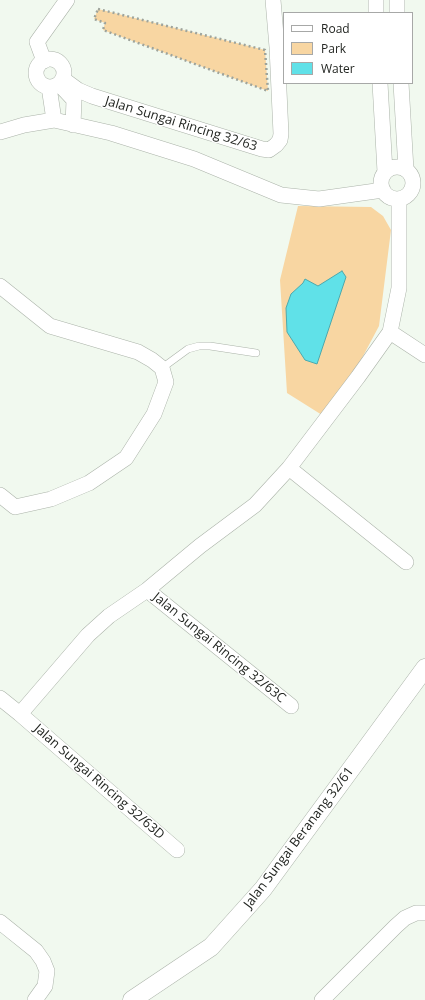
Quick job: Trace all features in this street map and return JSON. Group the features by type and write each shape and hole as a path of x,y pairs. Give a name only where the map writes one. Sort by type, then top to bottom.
{"street":[{"path":"44,61 37,42 67,0"},
{"name":"Jalan Sungai Rincing 32/63","path":"57,84 269,150 280,140 281,134 273,0"},
{"path":"376,0 376,12"},
{"path":"397,0 397,12"},
{"path":"54,120 57,84 64,74 63,68 56,61 44,61 38,68 37,78 44,86 57,84"},
{"path":"57,84 74,100 73,124"},
{"path":"380,84 386,172"},
{"path":"401,84 406,170"},
{"path":"0,132 24,125 54,120 73,124 111,133 194,159 281,195 319,199 383,190"},
{"path":"392,168 406,170 419,186 405,197 394,199 390,197 381,186 381,181 386,172 392,168"},
{"path":"0,698 20,714 88,635 109,616 147,590 200,546 255,505 289,468 390,332 399,288 399,199"},
{"path":"0,286 50,326 138,352 152,360 162,368 166,382 154,414 126,458 89,483 51,499 15,507 0,495"},
{"path":"390,332 425,355"},
{"path":"289,468 406,562"},
{"name":"Jalan Sungai Rincing 32/63C","path":"147,590 291,706"},
{"name":"Jalan Sungai Beranang 32/61","path":"132,1000 211,947 263,889 425,668"},
{"name":"Jalan Sungai Rincing 32/63D","path":"20,714 177,850"},
{"path":"322,1000 396,926 406,918 416,914 425,913"},
{"path":"0,922 36,951 43,961 47,971 46,986 35,1000"}],"lane":[{"path":"162,368 188,349 199,346 210,346 256,353"}],"path":[{"path":"98,8 265,50 268,91 103,30 105,23 94,19 98,8"}],"green space":[{"path":"98,9 265,50 268,91 103,30 105,23 94,19"},
{"path":"298,206 371,207 383,216 391,230 379,326 353,375 322,415 287,393 280,280"}],"water":[{"path":"342,271 346,277 317,364 305,360 287,332 286,308 291,294 303,283 305,279 318,286"}]}
